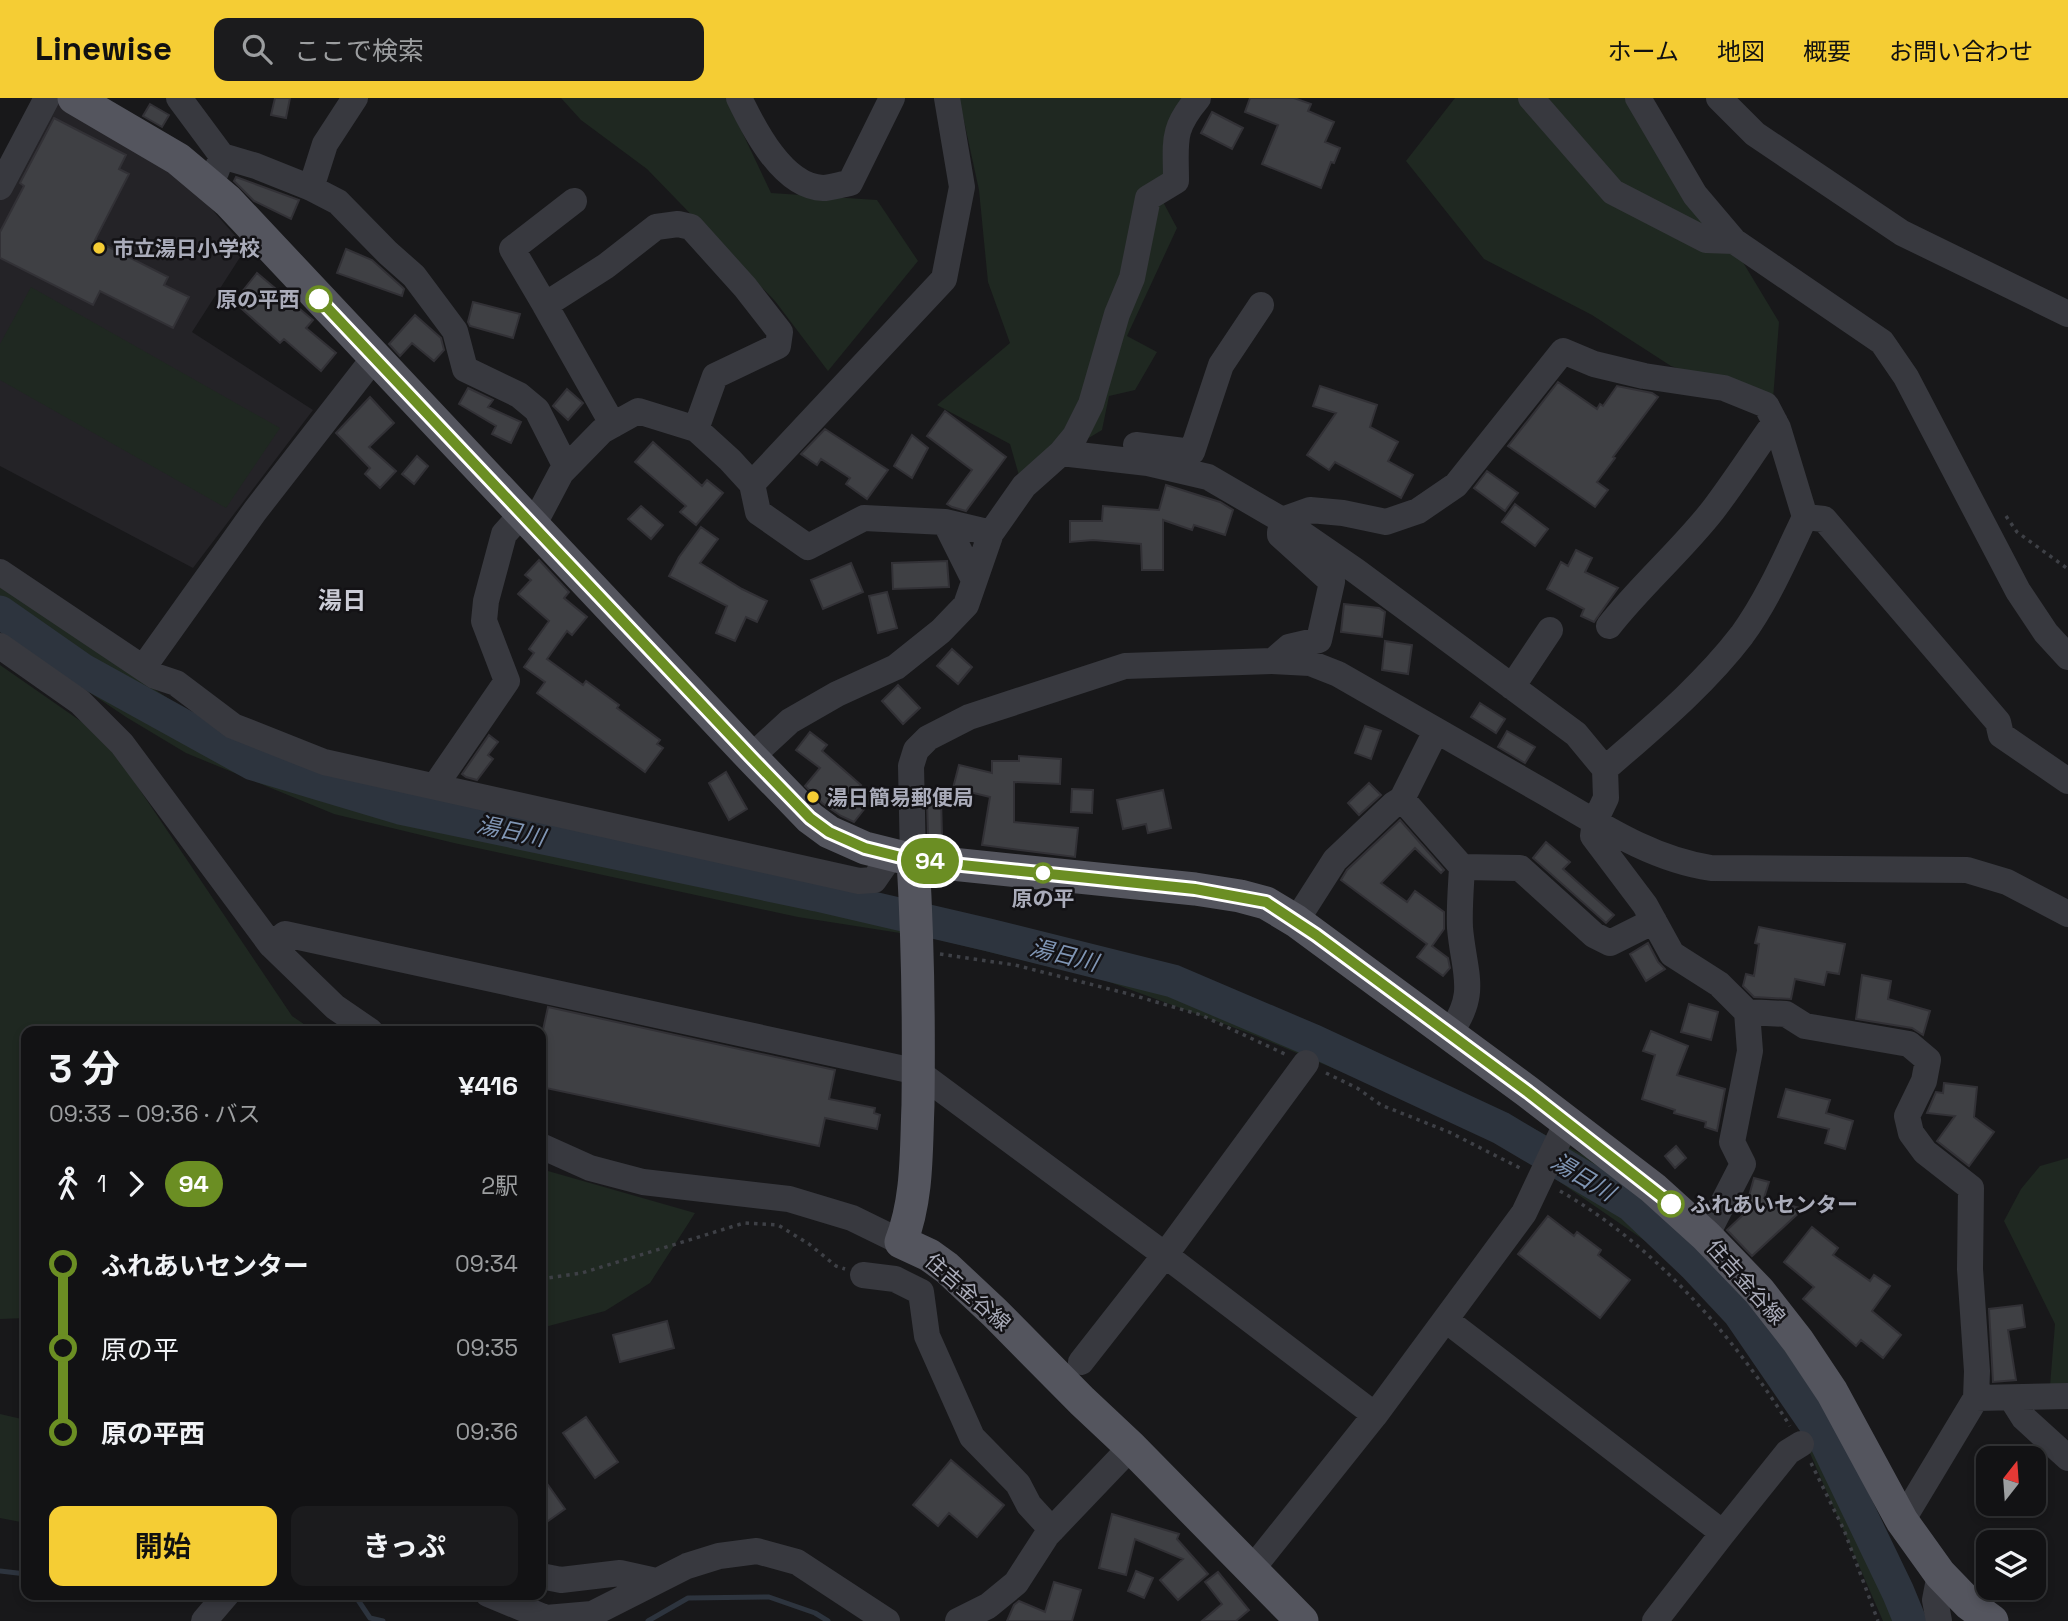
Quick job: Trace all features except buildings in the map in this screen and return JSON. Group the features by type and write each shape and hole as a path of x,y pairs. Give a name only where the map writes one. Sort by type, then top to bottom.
{"main road":[{"name":"住吉金谷線","path":"74,98 178,159 216,171 374,358 751,757 810,818 829,832 865,848 902,857 1207,891 1266,902 1296,921 1449,1034 1563,1131 1653,1188 1706,1236 1759,1291 1798,1341 1832,1392 1902,1521 1940,1574 1969,1604 1992,1621"},
{"name":"住吉金谷線","path":"902,857 916,902 918,1072 916,1176 910,1217 901,1242 929,1255 947,1268 1131,1447 1302,1621"}],"street":[{"path":"0,187 47,98"},
{"path":"179,98 216,171 256,166 338,202 414,276 455,331 465,369 519,395 537,410 566,467"},
{"path":"311,188 325,144 355,98"},
{"path":"741,99 783,170 797,180 822,188 850,183 892,98"},
{"path":"752,484 944,279 962,187 947,98"},
{"path":"751,757 790,721 837,694 896,667 941,631 966,605 990,533 1024,486 1068,445 1091,404 1117,314 1132,278 1148,198 1176,181 1176,132 1184,114 1198,98"},
{"path":"1531,98 1613,192 1706,240 1734,241"},
{"path":"1639,98 1695,195 1734,241 1882,342 1906,377 2018,591 2046,633 2068,657"},
{"path":"1719,98 1755,134 1902,233 2068,314"},
{"path":"574,201 512,249 612,425"},
{"path":"545,306 606,266 656,227 678,224 691,228 745,287 780,332 778,346 715,376 696,429"},
{"path":"1068,445 1192,452 1221,365 1261,305"},
{"path":"1282,520 1310,510 1343,513 1386,522 1418,512 1456,485 1563,351 1594,364 1644,376 1724,388 1766,405 1805,517 1780,570 1742,634 1691,693 1605,769"},
{"path":"143,668 256,511 374,358"},
{"path":"435,786 507,681 484,621 486,601 504,534 528,520 561,473 602,431 638,411 696,429 752,484 758,512 808,547 864,518 945,522 990,533"},
{"path":"1609,626 1634,594 1712,511 1774,422"},
{"path":"1068,445 1208,477 1282,520 1576,734 1605,769 1606,798 1595,821 1593,836 1645,905 1672,954 1719,984 1747,1012 1750,1051 1732,1142 1743,1164 1706,1236"},
{"path":"1805,517 1824,519 1998,722 2001,736 2068,781"},
{"path":"1272,661 1289,647 1320,640 1332,582 1280,535 1282,520"},
{"path":"945,522 974,580"},
{"path":"0,572 155,676 176,683 233,726 324,762 859,881 874,880 902,857 911,766 916,750 928,738 969,717 1110,669 1150,664 1272,661 1310,663 1338,674 1595,821 1656,854 1686,864 1711,868 1966,870 2007,882 2064,905"},
{"path":"1513,687 1550,630"},
{"path":"0,646 80,702 122,744 271,945 335,1007 363,1026"},
{"path":"1296,921 1335,860 1402,799 1436,731"},
{"path":"1402,799 1462,867 1460,927 1468,987 1462,1016 1449,1034"},
{"path":"1462,867 1520,867 1594,935 1610,943 1654,921"},
{"path":"271,945 285,934 918,1072 1375,1415"},
{"path":"1747,1012 1786,1014 1805,1026 1909,1044 1928,1060 1924,1081 1907,1116 1911,1133 1925,1152 1970,1188 1970,1269 1977,1371 1976,1398 1902,1521"},
{"path":"1081,1362 1165,1255 1306,1063"},
{"path":"1252,1569 1375,1415 1524,1213 1563,1131"},
{"path":"546,1148 590,1168 643,1182 789,1199 852,1218 901,1242"},
{"path":"863,1275 895,1279 921,1292 927,1336 972,1437 1018,1484 1029,1505 1052,1530"},
{"path":"1446,1320 1723,1533"},
{"path":"1976,1398 2068,1396"},
{"path":"2012,1399 2024,1418 2068,1458"},
{"path":"1655,1621 1788,1452 1801,1444"},
{"path":"958,1621 988,1606 1016,1583 1052,1530 1131,1447"},
{"path":"502,1600 546,1618 592,1614 687,1566 719,1556 757,1551 797,1562 887,1621"},
{"path":"546,1577 561,1580 620,1573 656,1581"},
{"path":"1939,1621 1935,1600 1940,1574"},
{"path":"204,1621 222,1600"}],"path":[{"path":"2003,512 2017,532 2068,569"},
{"path":"917,944 1015,965 1201,1015 1357,1088 1381,1105 1449,1132 1542,1177 1577,1200 1657,1262 1721,1329 1776,1403 1801,1444 1844,1530 1878,1621"},
{"path":"546,1278 582,1273 744,1223 778,1226 809,1244 836,1266 863,1275"}],"shaded area":[{"path":"561,98 726,98 771,193 877,200 918,261 828,371 775,301 647,169 581,120"},
{"path":"959,98 1184,98 1162,200 1177,228 1127,336 1157,352 1135,390 1109,396 1102,430 1020,479 1010,444 937,405 1010,343 988,282 979,190"},
{"path":"1455,98 1644,98 1779,322 1773,399 1671,366 1592,315 1484,259 1406,161"},
{"path":"54,99 177,170 246,248 192,332 313,410 193,568 0,466 0,198"},
{"path":"31,287 280,428 226,508 0,380 0,344"},
{"path":"0,583 182,708 281,760 545,814 710,858 870,894 957,918 1041,933 1170,966 1299,1021 1521,1122 1624,1177 1784,1333 1851,1463 1917,1621 1883,1621 1799,1428 1737,1332 1667,1256 1528,1160 1423,1106 1254,1035 1104,980 932,938 798,917 454,843 334,814 186,753 126,717 15,642 0,631"},
{"path":"0,665 105,738 292,1016 307,1026 21,1026 21,1318 0,1319"},
{"path":"2068,1158 2068,1386 2050,1386 2055,1324 2004,1221 2021,1189 2040,1166"},
{"path":"546,1170 695,1213 650,1283 605,1311 546,1327"},
{"path":"0,1414 21,1419 21,1522 0,1518"}],"waterway":[{"name":"湯日川","path":"0,612 83,670 253,764 400,808 817,895 1173,981 1314,1041 1501,1128 1631,1205 1694,1265 1739,1313 1822,1434 1910,1621"},
{"path":"0,1571 21,1573"},
{"path":"648,1621 688,1598 769,1597 815,1613 828,1621"},
{"path":"358,1600 370,1618 383,1621"}],"bus line":[{"name":"94","path":"319,299 751,757 810,818 829,832 865,848 913,860 1195,889 1266,902 1316,935 1528,1092 1671,1204"}],"place":[{"name":"市立湯日小学校","path":"99,248"},
{"name":"原の平西","path":"319,299"},
{"name":"湯日簡易郵便局","path":"813,797"},
{"name":"原の平","path":"1043,873"},
{"name":"ふれあいセンター","path":"1671,1204"}],"district":[{"name":"湯日","path":"342,600"}]}
